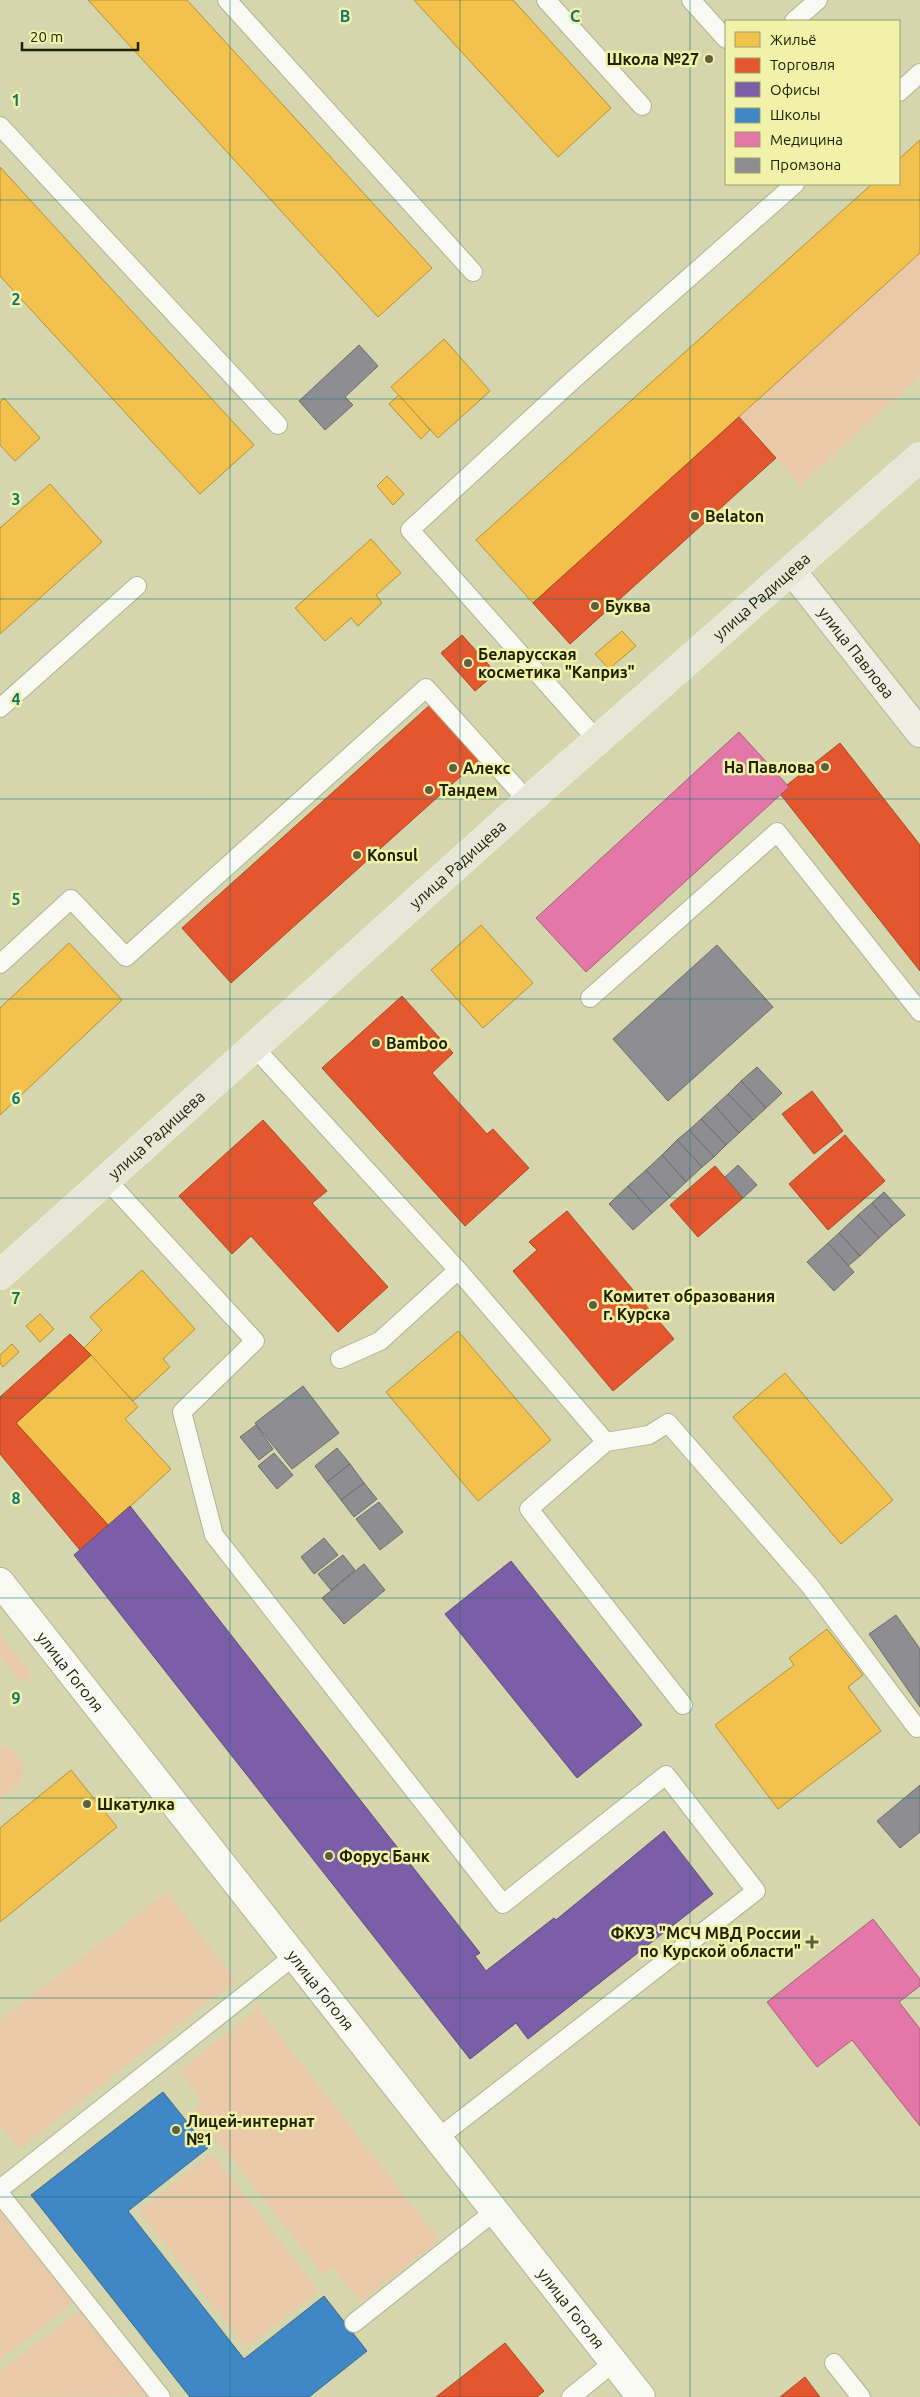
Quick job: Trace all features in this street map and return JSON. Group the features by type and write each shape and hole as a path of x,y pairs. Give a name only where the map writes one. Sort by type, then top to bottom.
{"main road":[{"name":"улица Радищева","path":"0,1275 528,800 792,571 920,457"},
{"name":"улица Павлова","path":"792,571 920,733"}],"street":[{"name":"улица Гоголя","path":"0,1582 641,2397"}],"lane":[{"path":"227,0 473,272"},
{"path":"546,0 642,106"},
{"path":"691,0 725,38"},
{"path":"795,20 818,0"},
{"path":"900,91 920,73"},
{"path":"0,126 278,425"},
{"path":"597,740 410,530 573,380 795,185"},
{"path":"0,708 137,586"},
{"path":"0,964 71,900 126,958 426,688 528,800"},
{"path":"590,998 777,832 920,1012"},
{"path":"254,1047 458,1270 606,1442"},
{"path":"107,1180 255,1341 182,1412 214,1535 502,1904 666,1775 756,1891 438,2138"},
{"path":"340,1359 380,1341 458,1270"},
{"path":"683,1705 529,1509 606,1442 649,1435 668,1423 810,1586 917,1728"},
{"path":"0,2189 294,1956"},
{"path":"0,2194 161,2397"},
{"path":"354,2323 495,2211"},
{"path":"571,2397 614,2362"},
{"path":"834,2363 861,2397"}],"shaded area":[{"path":"920,253 920,376 800,485 739,417"},
{"path":"0,1635 31,1674 22,1683 0,1655"},
{"path":"0,1747 9,1747 23,1764 21,1782 0,1799"},
{"path":"167,1892 236,1980 19,2149 0,2126 0,2020"},
{"path":"258,2008 439,2240 360,2302 333,2267 323,2275 194,2110 203,2102 179,2071"},
{"path":"212,2154 319,2291 246,2348 139,2211"},
{"path":"0,2212 73,2303 0,2360"},
{"path":"79,2311 148,2396 0,2397 0,2371"}],"building: Жильё":[{"path":"88,0 187,0 432,268 378,317"},
{"path":"414,0 513,0 611,108 558,157"},
{"path":"920,140 920,253 533,603 476,540 871,185 900,185 900,158"},
{"path":"0,167 254,445 200,494 0,276"},
{"path":"444,339 490,391 438,438 391,387"},
{"path":"399,395 430,430 421,439 389,404"},
{"path":"4,398 40,438 15,461 0,445 0,402"},
{"path":"387,476 404,494 393,505 377,486"},
{"path":"50,484 102,542 0,634 0,528"},
{"path":"371,539 401,573 376,595 382,603 358,626 351,618 325,641 295,608"},
{"path":"622,631 636,646 609,669 595,654"},
{"path":"481,925 533,983 483,1028 431,970"},
{"path":"69,943 122,1000 0,1115 0,1008"},
{"path":"142,1270 195,1329 163,1359 170,1367 133,1401 84,1348 102,1330 90,1317"},
{"path":"40,1314 54,1329 40,1342 26,1326"},
{"path":"458,1331 551,1440 478,1501 386,1392"},
{"path":"12,1344 19,1352 3,1367 0,1363 0,1355"},
{"path":"91,1355 138,1407 125,1419 171,1469 109,1526 16,1423"},
{"path":"785,1373 893,1500 841,1544 733,1417"},
{"path":"827,1629 863,1675 848,1687 881,1731 778,1809 715,1725 794,1665 789,1658"},
{"path":"71,1770 117,1827 0,1922 0,1828"}],"building: Торговля":[{"path":"739,417 776,458 570,644 533,603"},
{"name":"Беларусская косметика \"Каприз\"","path":"462,635 496,673 475,691 441,653"},
{"path":"431,704 480,759 231,983 182,928"},
{"path":"840,743 920,845 920,971 781,795 789,787 787,785"},
{"path":"402,996 453,1053 432,1073 487,1134 493,1129 529,1168 465,1226 322,1068"},
{"path":"812,1091 843,1131 814,1154 782,1114"},
{"path":"263,1120 327,1191 312,1203 388,1287 338,1332 251,1236 232,1254 179,1196"},
{"path":"845,1135 885,1181 828,1230 789,1184"},
{"path":"715,1166 743,1198 698,1237 670,1205"},
{"name":"Комитет образования г. Курска","path":"567,1211 674,1339 613,1391 513,1271 537,1250 529,1242"},
{"path":"70,1334 91,1355 16,1423 109,1526 80,1550 0,1454 0,1397"},
{"path":"505,2343 544,2391 537,2397 436,2397"},
{"path":"805,2377 820,2397 780,2397"}],"building: Офисы":[{"path":"130,1506 480,1953 475,1956 486,1971 554,1918 556,1920 664,1831 713,1894 528,2039 516,2023 470,2059 74,1555"},
{"path":"511,1561 642,1725 577,1778 445,1614"}],"building: Школы":[{"name":"Лицей-интернат №1","path":"163,2092 208,2148 128,2211 244,2359 324,2296 367,2351 309,2397 190,2397 31,2195"}],"building: Медицина":[{"path":"739,732 789,787 586,972 536,918"},
{"path":"873,1919 920,1979 920,1986 899,2002 920,2029 920,2126 852,2040 817,2067 767,2002"}],"building: Промзона":[{"path":"359,345 378,366 345,397 353,405 325,430 299,401"},
{"path":"717,945 773,1007 668,1101 613,1039"},
{"path":"757,1067 782,1093 766,1108 741,1081"},
{"path":"741,1081 766,1108 753,1120 728,1094"},
{"path":"728,1094 753,1120 739,1133 715,1106"},
{"path":"715,1106 739,1133 726,1145 701,1119"},
{"path":"701,1119 726,1145 714,1157 689,1130"},
{"path":"689,1130 714,1157 702,1167 677,1140"},
{"path":"677,1140 702,1167 686,1182 662,1155"},
{"path":"662,1155 686,1182 670,1197 646,1170"},
{"path":"738,1165 757,1185 743,1198 725,1177"},
{"path":"646,1170 670,1197 652,1213 628,1186"},
{"path":"628,1186 652,1213 633,1230 609,1204"},
{"path":"884,1192 905,1215 892,1226 872,1203"},
{"path":"872,1203 892,1226 879,1238 858,1215"},
{"path":"858,1215 879,1238 860,1256 839,1233"},
{"path":"839,1233 860,1256 848,1266 828,1243"},
{"path":"828,1243 854,1272 834,1291 807,1262"},
{"path":"303,1386 339,1433 292,1469 255,1423"},
{"path":"256,1425 273,1449 259,1460 240,1437"},
{"path":"337,1448 350,1464 327,1482 315,1466"},
{"path":"274,1453 293,1475 277,1489 258,1466"},
{"path":"350,1464 364,1483 341,1500 327,1482"},
{"path":"364,1483 377,1499 354,1517 341,1500"},
{"path":"379,1502 403,1532 380,1550 356,1519"},
{"path":"324,1538 338,1555 314,1574 301,1557"},
{"path":"343,1555 355,1570 331,1590 318,1574"},
{"path":"364,1564 385,1590 344,1624 322,1598"},
{"path":"896,1615 920,1649 920,1707 869,1634"},
{"path":"920,1785 920,1832 900,1848 877,1821"}],"place":[{"name":"Школа №27","path":"709,59"},
{"name":"Belaton","path":"695,516"},
{"name":"Буква","path":"595,606"},
{"name":"Беларусская косметика \"Каприз\"","path":"468,663"},
{"name":"На Павлова","path":"825,767"},
{"name":"Алекс","path":"453,768"},
{"name":"Тандем","path":"429,790"},
{"name":"Konsul","path":"357,855"},
{"name":"Bamboo","path":"376,1043"},
{"name":"Комитет образования г. Курска","path":"593,1305"},
{"name":"Шкатулка","path":"87,1804"},
{"name":"Форус Банк","path":"329,1856"},
{"name":"ФКУЗ \"МСЧ МВД России по Курской области\"","path":"812,1942"},
{"name":"Лицей-интернат №1","path":"176,2130"}]}
